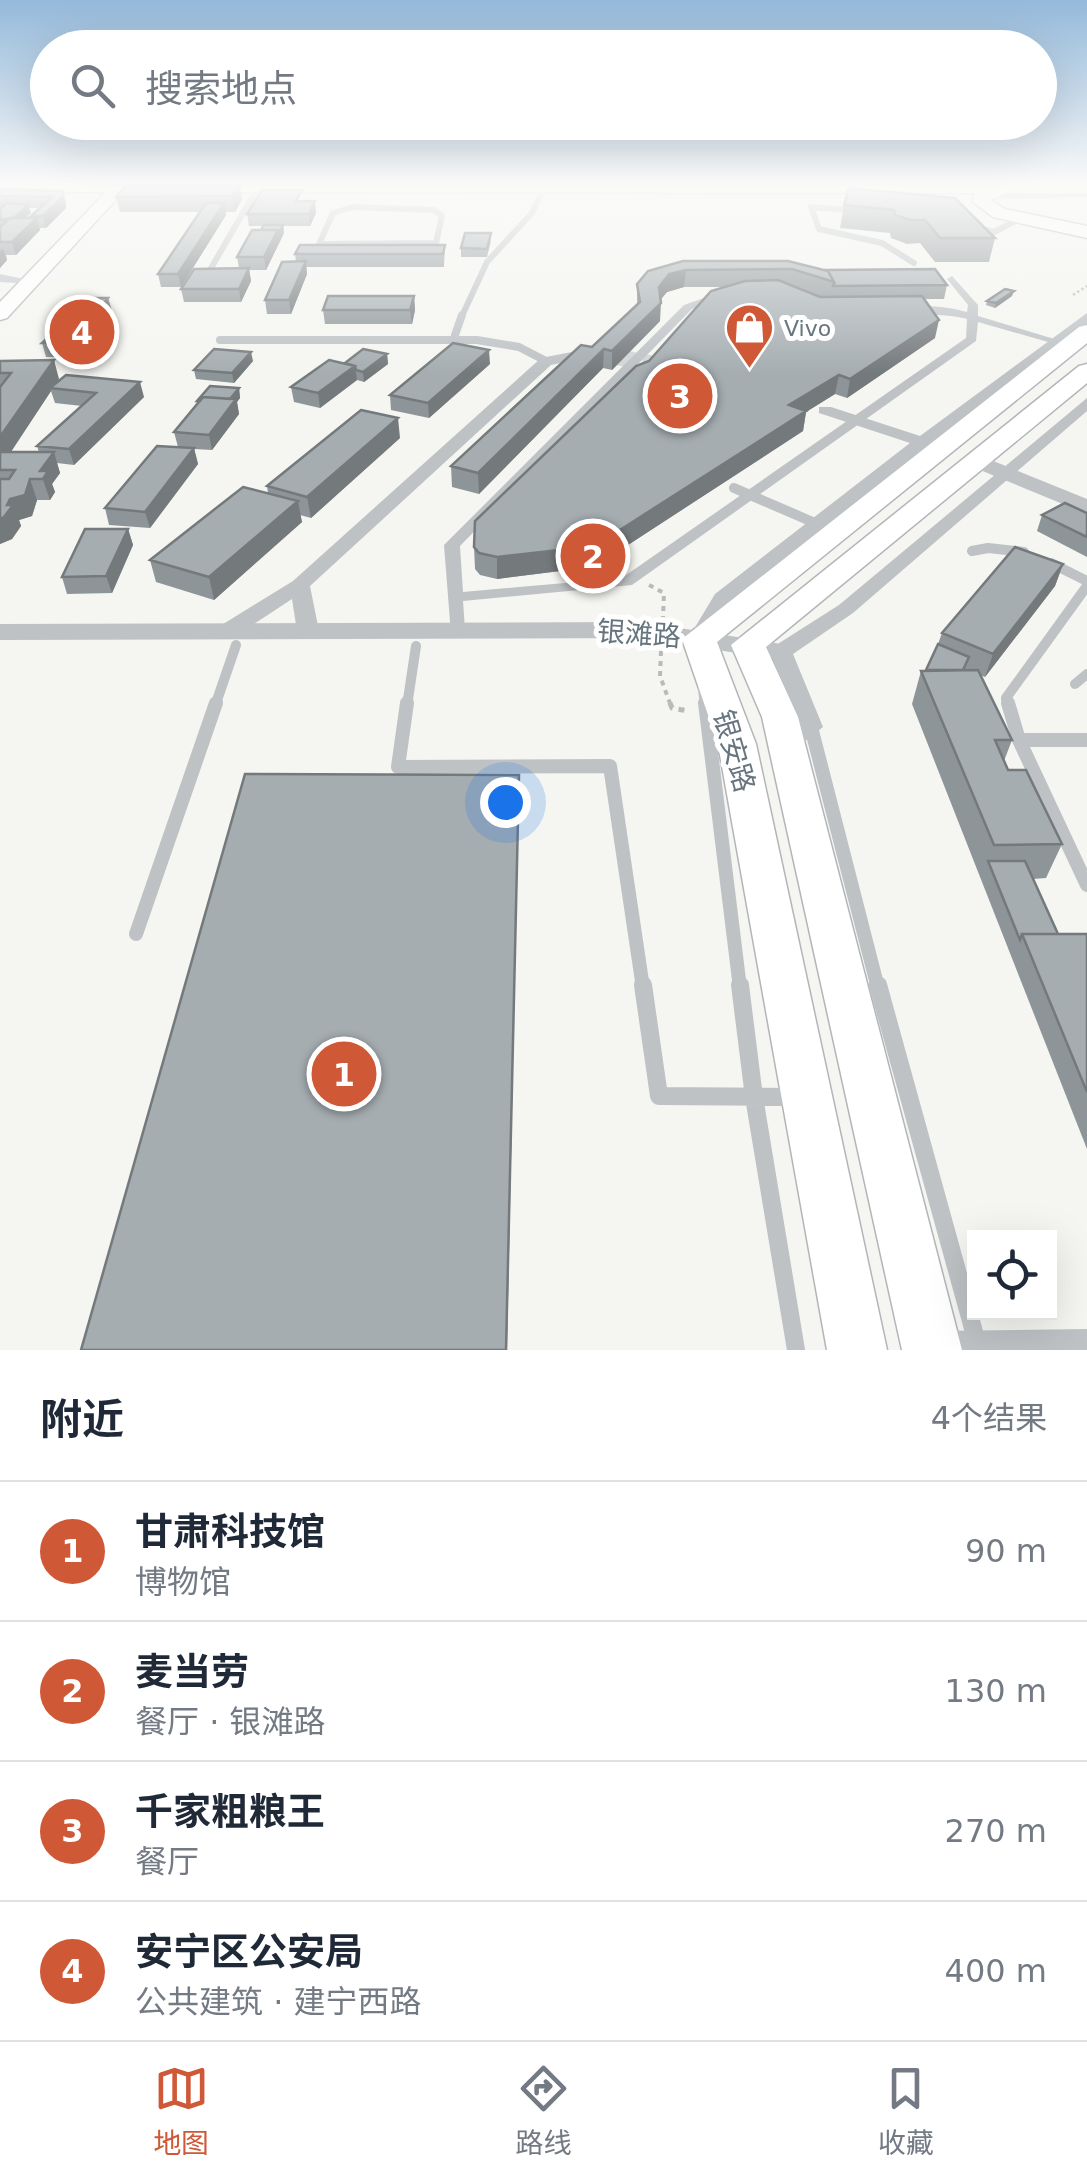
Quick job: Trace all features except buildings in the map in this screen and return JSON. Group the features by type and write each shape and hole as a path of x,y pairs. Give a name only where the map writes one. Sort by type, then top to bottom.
{"main road":[{"path":"0,297 9,278 43,248"},
{"path":"0,314 59,248"},
{"path":"699,639 1087,332"},
{"path":"764,649 976,460 1087,371"},
{"name":"银安路","path":"699,639 737,744 858,1350"},
{"name":"银安路","path":"764,649 780,718 798,735 932,1350"}],"street":[{"path":"455,597 626,582 972,339 973,305 952,279"},
{"path":"457,630 452,544 688,307 736,291"},
{"path":"894,310 948,310 1055,341"},
{"path":"1087,317 722,598 699,639 764,649 846,608 1087,403"},
{"path":"232,638 300,585 546,361 592,352"},
{"path":"825,410 922,442"},
{"path":"976,460 1087,507"},
{"path":"300,585 308,631"},
{"name":"银滩路","path":"0,648 308,631 641,630 699,639"},
{"name":"银滩路","path":"0,632 416,646 640,648 699,639"},
{"path":"932,1350 1087,1348"}],"lane":[{"path":"207,275 222,248"},
{"path":"454,335 472,292 498,248"},
{"path":"899,248 914,263"},
{"path":"220,340 477,340 519,347 546,361"},
{"path":"734,488 815,523"},
{"path":"972,552 1006,548 1026,552 1087,584 1006,698 1019,740 1087,885"},
{"path":"136,934 232,638"},
{"path":"699,639 754,1097 796,1350"},
{"path":"416,646 398,766 610,766 660,1096 807,1097"},
{"path":"1075,684 1087,674"},
{"path":"798,735 841,853 979,1349"},
{"path":"1019,740 1087,740"}],"path":[{"path":"1073,295 1086,285"}],"tunnel":[{"path":"595,353 677,368"}],"place":[{"name":"安宁区公安局","path":"82,332"},
{"name":"Vivo","path":"749,370"},
{"name":"千家粗粮王","path":"680,396"},
{"name":"麦当劳","path":"593,556"},
{"name":"甘肃科技馆","path":"344,1074"}]}
